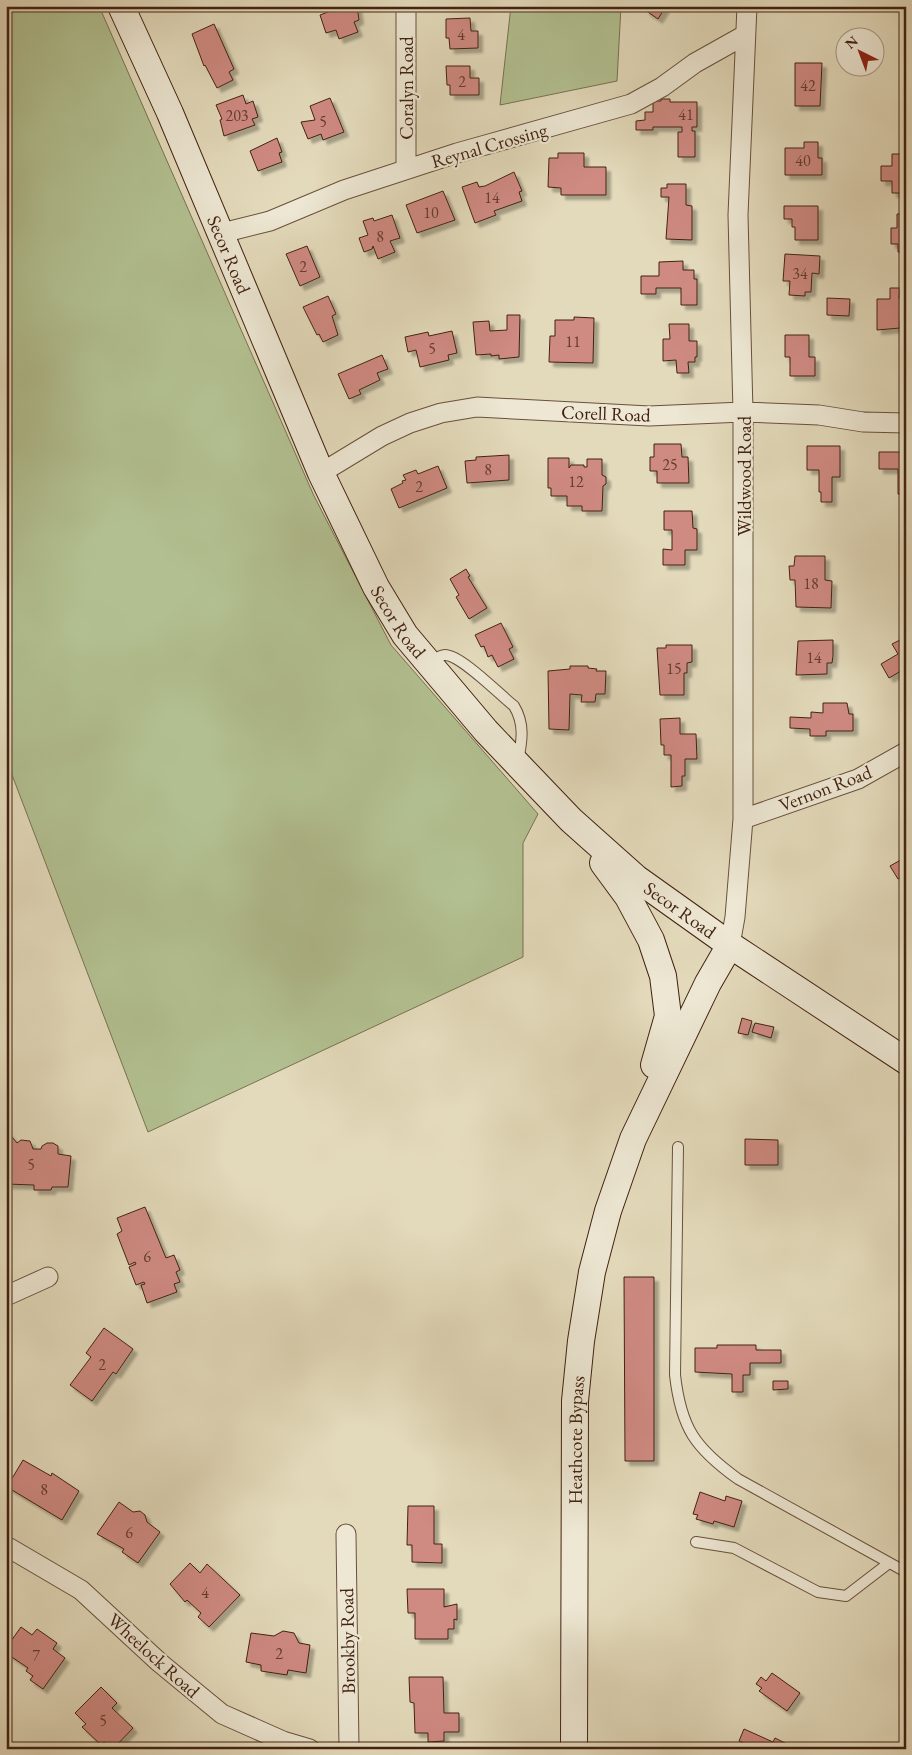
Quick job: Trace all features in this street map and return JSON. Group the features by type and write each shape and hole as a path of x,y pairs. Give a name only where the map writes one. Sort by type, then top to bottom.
{"main road":[{"name":"Secor Road","path":"121,6 222,234 321,472 376,588 405,635 428,664 517,764 571,820 636,878 730,946 906,1061"},
{"path":"571,820 628,897 651,940 663,976 668,1016 633,1139"},
{"path":"633,1139 708,983 730,946"},
{"name":"Heathcote Bypass","path":"574,1749 574,1460 580,1351 598,1249 608,1211 633,1139"}],"street":[{"name":"Coralyn Road","path":"406,6 406,170"},
{"name":"Wildwood Road","path":"730,946 735,917 742,819 744,412 738,215 747,6"},
{"name":"Reynal Crossing","path":"222,234 270,221 344,190 457,152 631,104 662,87 695,63 745,35"},
{"name":"Corell Road","path":"321,472 382,436 410,423 441,413 477,407 649,416 744,412 819,414 863,422 906,423"},
{"name":"Vernon Road","path":"742,819 858,779 906,752"},
{"path":"6,1296 48,1277"},
{"name":"Brookby Road","path":"346,1534 349,1749"},
{"name":"Wheelock Road","path":"6,1546 81,1590 160,1663 222,1714 283,1741 310,1749"}],"lane":[{"path":"428,664 441,656 448,655 460,662 514,706 520,715 523,733 517,764"},
{"path":"678,1147 675,1376 678,1404 688,1430 700,1446 719,1465 738,1479 906,1572"},
{"path":"696,1542 734,1548 818,1592 846,1596 889,1563"}],"green space":[{"path":"6,6 99,6 314,496 391,645 538,814 523,843 523,957 148,1132 6,759"},
{"path":"511,6 621,6 617,81 500,105"}],"building":[{"path":"344,6 357,6 359,20 354,22 358,32 339,39 336,30 326,33 320,15"},
{"path":"647,6 666,6 658,19 645,10"},
{"path":"470,18 471,31 478,31 478,48 450,49 449,38 446,38 446,19"},
{"path":"214,24 234,69 229,72 233,80 217,88 204,66 192,34"},
{"path":"795,63 822,63 820,106 795,106"},
{"path":"446,66 470,66 470,78 479,78 479,95 450,95 450,85 447,85"},
{"path":"243,95 246,104 253,101 258,117 252,119 255,125 224,136 220,120 222,119 216,105"},
{"path":"330,98 344,132 323,140 321,134 308,139 301,122 315,120 310,106"},
{"path":"661,99 670,99 670,102 697,102 697,127 692,127 692,131 695,131 695,157 678,157 678,132 682,132 682,127 653,127 653,130 636,130 636,121 645,120 645,112 653,112 653,101 661,101"},
{"path":"277,138 282,152 279,153 282,162 258,171 250,151"},
{"path":"804,142 818,142 818,158 822,158 822,175 785,175 785,148 804,148"},
{"path":"558,153 584,153 584,167 606,167 606,195 561,195 561,188 548,187 549,158 558,158"},
{"path":"892,154 906,154 906,193 892,193 892,181 881,181 881,166 892,166"},
{"path":"514,172 522,191 519,192 522,201 494,211 496,215 475,223 462,187 477,182 479,187 485,186"},
{"path":"667,184 686,184 686,205 692,206 692,240 666,239 669,197 661,197 661,188 667,188"},
{"path":"443,191 455,220 417,233 406,205"},
{"path":"784,206 818,206 818,240 795,240 795,227 792,227 792,219 784,219"},
{"path":"897,214 906,214 906,252 898,252 898,244 891,244 891,228 897,228"},
{"path":"392,215 400,238 390,241 395,252 378,259 373,246 372,249 364,252 359,238 368,235 363,221 373,218 374,221"},
{"path":"307,246 320,277 300,286 286,254"},
{"path":"785,254 820,256 819,274 812,273 811,292 805,292 805,296 789,295 790,281 783,281"},
{"path":"683,261 683,270 694,270 694,279 697,279 697,305 681,305 681,288 656,288 656,294 641,294 641,276 659,276 659,262"},
{"path":"890,288 900,288 899,298 906,298 906,321 900,321 900,328 877,330 877,299 890,299"},
{"path":"328,296 336,314 332,316 338,335 323,342 319,334 317,335 303,307"},
{"path":"827,298 850,299 849,316 827,315"},
{"path":"507,315 520,315 519,357 499,359 499,355 476,355 473,322 489,321 490,331 507,330"},
{"path":"574,317 594,318 593,363 549,362 550,336 555,336 555,320 574,320"},
{"path":"669,324 689,324 689,341 697,341 697,357 695,357 695,362 688,362 689,373 677,373 676,360 663,361 663,339 670,339"},
{"path":"452,331 457,353 448,355 449,360 420,367 416,350 408,352 405,337 428,332 429,336"},
{"path":"785,335 809,335 809,357 815,357 815,376 790,376 790,357 785,357"},
{"path":"382,355 388,369 377,373 380,380 359,390 361,394 349,399 338,374"},
{"path":"654,444 681,444 682,457 688,457 689,483 657,483 657,471 650,471 650,457 654,457"},
{"path":"807,446 840,446 840,477 832,477 832,502 821,502 819,470 807,470"},
{"path":"879,452 906,452 906,494 898,494 898,469 879,469"},
{"path":"509,455 509,480 467,483 465,461 476,460 476,457"},
{"path":"548,458 569,458 569,468 571,465 584,465 584,467 587,467 587,459 602,459 602,475 606,477 606,484 603,486 602,511 582,511 582,506 567,506 567,496 551,496 551,488 548,488"},
{"path":"438,466 447,488 399,508 391,489 406,480 403,475 416,470 418,474"},
{"path":"664,511 692,511 693,528 697,529 697,550 685,550 685,565 663,565 663,549 672,550 672,530 664,530"},
{"path":"795,556 825,556 825,580 832,581 831,608 796,607 795,580 790,580 789,566 794,566"},
{"path":"466,569 470,576 468,577 487,608 469,619 456,597 459,595 450,579"},
{"path":"501,623 513,647 509,649 514,659 498,667 492,655 488,657 484,646 481,647 475,635"},
{"path":"902,639 906,644 906,668 889,678 881,664 898,654 892,644"},
{"path":"833,640 832,663 827,663 827,674 796,675 798,641"},
{"path":"666,645 692,645 692,662 687,663 687,673 684,673 684,695 660,695 657,648 666,648"},
{"path":"570,666 588,666 588,668 597,669 596,671 606,671 605,694 596,694 595,702 581,702 582,695 570,694 569,730 549,729 548,671 570,669"},
{"path":"823,703 847,703 849,714 853,714 853,731 826,731 826,736 810,736 810,729 790,728 790,717 811,718 811,712 823,713"},
{"path":"680,718 680,734 696,734 697,759 685,759 685,776 682,776 682,786 671,787 671,755 664,755 664,745 661,745 660,719"},
{"path":"906,857 906,874 898,879 890,866"},
{"path":"742,1018 752,1021 748,1035 738,1033"},
{"path":"755,1023 774,1027 771,1038 752,1032"},
{"path":"6,1130 17,1143 21,1140 30,1141 33,1149 41,1149 47,1143 53,1143 58,1146 58,1154 71,1156 68,1187 34,1190 34,1185 6,1184"},
{"path":"745,1139 778,1140 778,1165 745,1165"},
{"path":"145,1207 166,1258 174,1255 180,1270 176,1272 180,1282 174,1284 177,1292 147,1303 141,1285 145,1284 144,1282 136,1285 129,1267 136,1264 135,1262 129,1265 117,1234 122,1231 117,1218"},
{"path":"624,1277 654,1277 654,1461 625,1461"},
{"path":"104,1328 133,1349 116,1374 113,1372 92,1401 70,1385 91,1357 86,1353"},
{"path":"717,1345 756,1345 756,1350 781,1350 781,1363 750,1363 750,1375 743,1375 743,1392 732,1392 732,1374 695,1372 695,1348 717,1348"},
{"path":"773,1381 788,1381 788,1389 773,1390"},
{"path":"23,1460 51,1476 52,1473 79,1491 62,1520 7,1487"},
{"path":"700,1492 725,1501 726,1496 742,1501 734,1527 714,1521 713,1524 696,1519 698,1515 693,1514"},
{"path":"119,1502 133,1512 140,1511 145,1515 147,1522 160,1532 138,1563 122,1552 124,1549 97,1534"},
{"path":"408,1506 434,1506 434,1544 442,1544 442,1563 412,1562 412,1545 407,1545"},
{"path":"190,1563 200,1573 207,1564 240,1595 209,1627 198,1617 201,1613 187,1600 185,1602 170,1584"},
{"path":"407,1589 444,1589 444,1607 457,1604 457,1620 454,1619 454,1629 448,1629 448,1639 415,1639 415,1613 408,1613"},
{"path":"21,1627 32,1635 37,1629 57,1643 53,1649 65,1658 43,1689 30,1680 33,1676 26,1671 28,1668 6,1653 6,1648"},
{"path":"283,1631 294,1633 299,1643 310,1645 306,1673 288,1670 287,1675 261,1671 261,1665 246,1662 251,1633 274,1636"},
{"path":"772,1673 800,1693 787,1711 759,1691 762,1688 756,1684 761,1677 766,1681"},
{"path":"409,1677 443,1677 444,1713 459,1713 459,1732 444,1732 444,1741 428,1742 428,1733 415,1733 414,1703 410,1702"},
{"path":"101,1687 117,1703 112,1708 133,1728 113,1749 104,1742 101,1745 82,1727 86,1724 75,1713"},
{"path":"744,1729 773,1742 775,1738 791,1746 790,1749 741,1749 743,1743 739,1741"}]}
